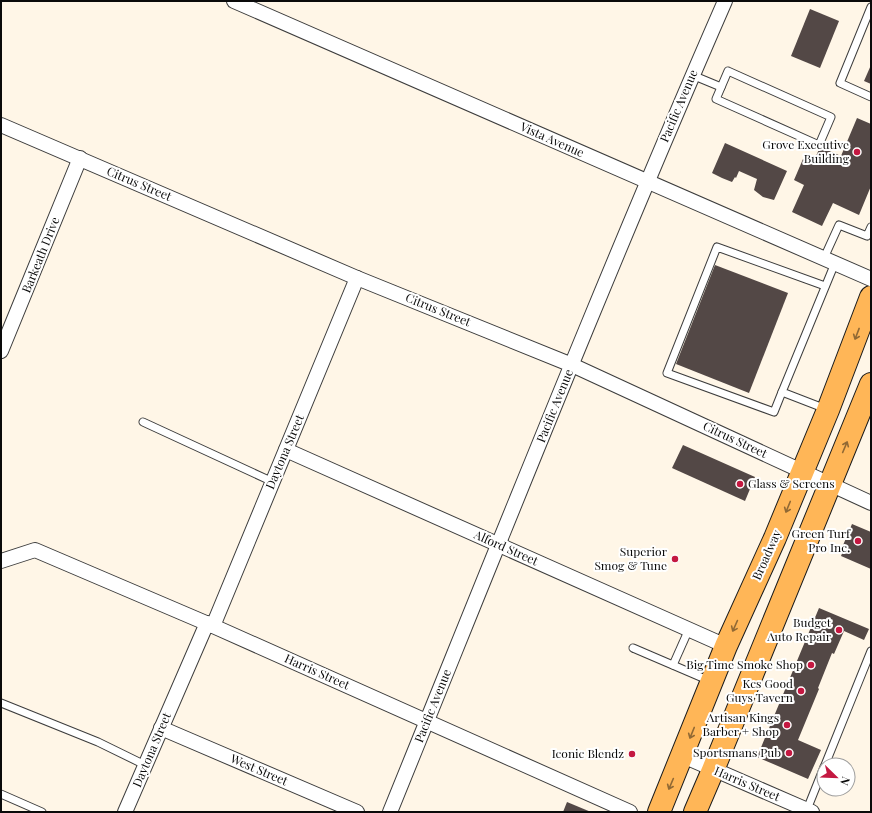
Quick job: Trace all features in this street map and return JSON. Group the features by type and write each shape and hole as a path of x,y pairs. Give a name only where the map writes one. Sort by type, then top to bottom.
{"main road":[{"name":"Broadway","path":"659,812 683,756 726,646 775,538 828,410 871,297"},
{"path":"695,812 714,770 871,384"}],"street":[{"name":"Vista Avenue","path":"234,1 871,279"},
{"name":"Pacific Avenue","path":"390,812 647,182 724,1"},
{"name":"Citrus Street","path":"1,125 358,278 572,365 871,503"},
{"name":"Barkeath Drive","path":"1,351 80,158"},
{"name":"Daytona Street","path":"125,812 161,728 210,624 273,482 358,278"},
{"name":"Alford Street","path":"286,450 726,646"},
{"name":"Harris Street","path":"1,561 36,550 210,624 428,720 630,812"},
{"name":"West Street","path":"161,728 357,812"},
{"name":"Harris Street","path":"683,756 808,811"}],"lane":[{"path":"871,7 840,83 871,97"},
{"path":"728,71 830,118 819,145 716,99 721,87 728,71"},
{"path":"692,75 721,87"},
{"path":"825,286 717,247 667,373 774,412 825,286 839,225 867,236 871,227"},
{"path":"782,392 828,410"},
{"path":"143,422 273,482"},
{"path":"673,665 689,629"},
{"path":"633,648 712,681"},
{"path":"828,757 871,651"},
{"path":"1,703 98,742 145,765"},
{"path":"808,811 816,788"},
{"path":"1,794 42,812"}],"building":[{"path":"810,9 839,21 820,68 791,56"},
{"path":"871,65 871,84 864,81"},
{"path":"857,118 871,124 871,186 859,215 833,203 822,226 792,212 804,185 794,180 803,159 813,163 820,147 841,156"},
{"path":"725,143 787,171 774,200 763,197 754,190 757,179 739,171 736,178 735,177 732,182 712,173"},
{"path":"715,265 788,293 749,393 676,364"},
{"path":"683,445 755,477 745,501 672,468"},
{"name":"Green Turf Pro Inc.","path":"852,524 871,532 871,569 841,556 843,551 841,550"},
{"path":"819,608 869,629 864,640 844,631 834,654 832,653 798,740 821,750 818,757 816,757 816,761 808,779 757,757"},
{"path":"567,802 591,812 563,812"}],"place":[{"name":"Grove Executive Building","path":"857,152"},
{"name":"Glass & Screens","path":"740,484"},
{"name":"Green Turf Pro Inc.","path":"858,541"},
{"name":"Superior Smog & Tune","path":"675,559"},
{"name":"Budget Auto Repair","path":"839,630"},
{"name":"Big Time Smoke Shop","path":"811,665"},
{"name":"Kcs Good Guys Tavern","path":"801,691"},
{"name":"Artisan Kings Barber + Shop","path":"787,725"},
{"name":"Sportsmans Pub","path":"789,753"},
{"name":"Iconic Blendz","path":"632,754"}]}
